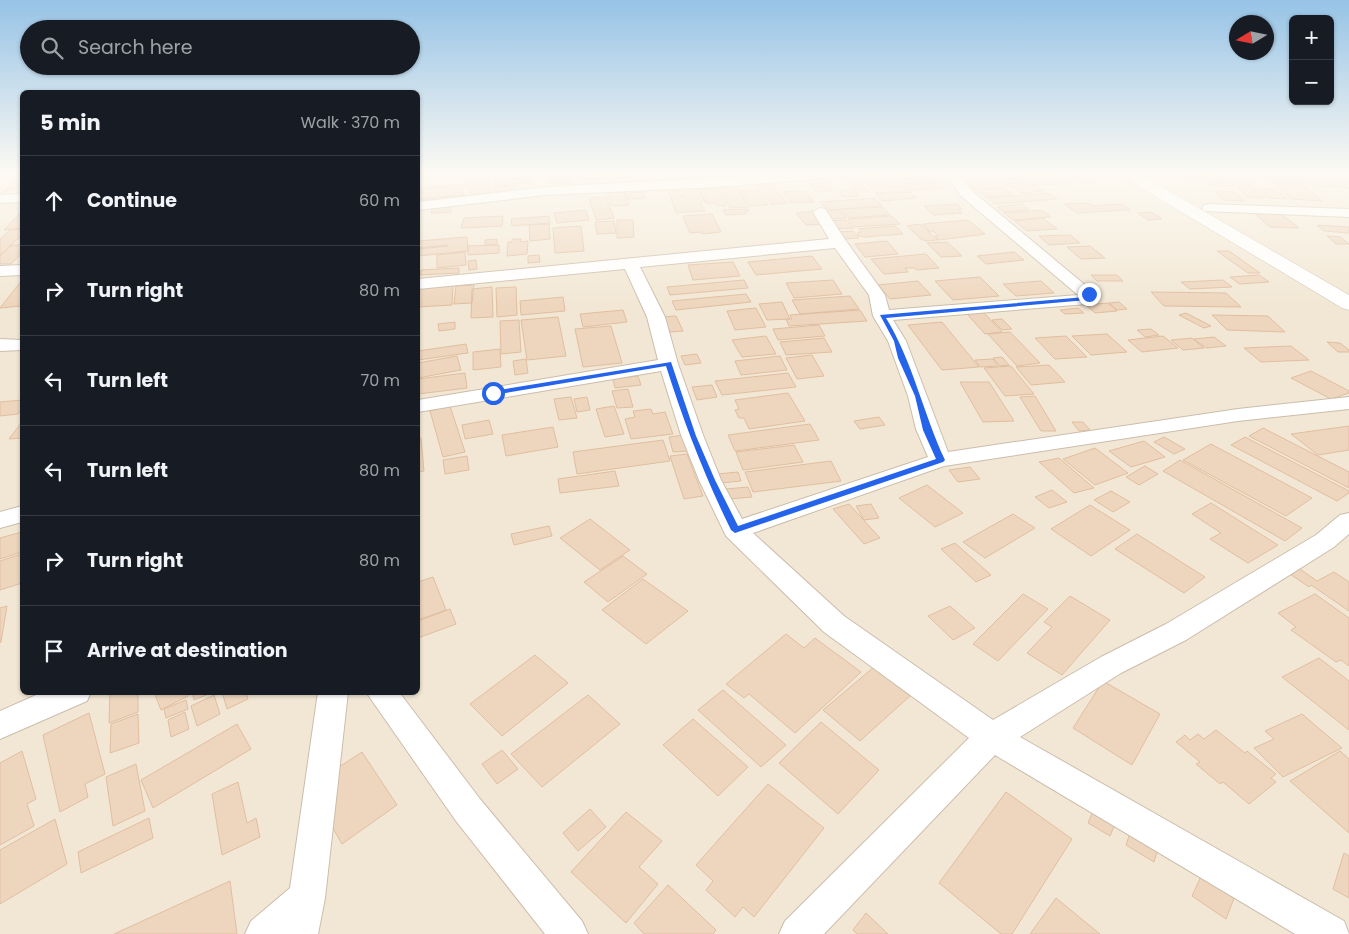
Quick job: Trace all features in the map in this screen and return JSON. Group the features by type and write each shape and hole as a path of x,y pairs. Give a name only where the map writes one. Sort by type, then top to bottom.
{"street":[{"path":"824,219 839,243 877,295 882,316 897,341 918,396 927,430 940,460"},
{"path":"882,316 1087,299 1089,294 997,219"},
{"path":"1204,219 1349,304"},
{"path":"1229,219 1340,279"},
{"path":"420,284 839,243"},
{"path":"631,264 656,317 668,364 692,436 710,480 735,530 834,624 992,738 1330,934"},
{"path":"0,271 20,270"},
{"path":"0,345 20,345"},
{"path":"420,406 668,364"},
{"path":"735,530 940,460 1238,415 1349,403"},
{"path":"0,520 20,515"},
{"path":"798,934 992,738 1111,665 1176,632 1325,540 1349,521"},
{"path":"0,725 69,695"},
{"path":"299,934 307,898 333,695"},
{"path":"384,695 468,810 568,934"},
{"path":"264,934 307,898"}],"shaded area":[{"path":"0,219 20,219 20,695 420,695 420,219 1349,219 1349,934 0,934"}],"building":[{"path":"15,219 20,219 20,228 4,230"},
{"path":"464,219 503,219 502,226 461,228"},
{"path":"511,219 549,219 550,223 512,226"},
{"path":"556,219 589,220 557,223"},
{"path":"684,219 714,219 721,232 703,234 700,232 690,233"},
{"path":"801,219 819,219 823,224 806,225"},
{"path":"848,219 895,219 900,224 855,227"},
{"path":"1044,219 1057,229 1027,231 1015,221"},
{"path":"1260,219 1287,219 1299,228 1270,227"},
{"path":"617,220 633,220 634,237 617,238"},
{"path":"846,220 854,228 838,229 831,221"},
{"path":"968,220 985,234 939,240 933,231 929,231 923,224"},
{"path":"614,221 616,233 597,234 595,222"},
{"path":"549,224 550,239 530,241 529,225"},
{"path":"920,224 938,240 926,241 921,239 907,226"},
{"path":"1317,225 1349,227 1349,233 1324,231"},
{"path":"581,226 584,251 555,253 553,228"},
{"path":"895,226 903,234 865,237 859,236 857,233 861,232 858,229"},
{"path":"20,229 20,237 0,255 0,239 10,230"},
{"path":"853,231 859,238 844,239 838,232"},
{"path":"1070,235 1080,243 1049,245 1039,236"},
{"path":"1327,236 1340,237 1349,244 1336,244"},
{"path":"467,237 468,251 420,256 420,249 448,245 420,248 420,241"},
{"path":"497,239 497,244 485,245 485,240"},
{"path":"512,239 521,239 521,242 528,241 527,254 507,256 508,242 512,242"},
{"path":"887,241 898,254 865,257 855,244"},
{"path":"947,242 962,256 941,257 927,243"},
{"path":"12,245 20,245 20,255 11,264 0,264 0,256"},
{"path":"499,245 499,253 468,255 468,246"},
{"path":"1090,246 1105,258 1081,259 1067,247"},
{"path":"1217,251 1229,251 1260,273 1248,273"},
{"path":"465,252 466,265 437,268 437,255"},
{"path":"1014,252 1024,260 986,264 977,256"},
{"path":"926,254 939,268 917,270 905,268 908,272 884,274 871,259"},
{"path":"539,255 540,262 528,263 528,256"},
{"path":"812,256 822,269 756,275 748,262"},
{"path":"476,260 477,269 469,270 468,261"},
{"path":"733,262 740,276 693,280 688,265"},
{"path":"459,268 459,273 420,275 421,270"},
{"path":"1091,275 1117,275 1123,281 1097,281"},
{"path":"1259,275 1269,282 1240,284 1230,277"},
{"path":"980,277 999,296 953,300 935,281"},
{"path":"744,280 748,288 670,295 667,287"},
{"path":"833,280 842,294 794,298 786,283"},
{"path":"1223,280 1232,287 1190,289 1181,282"},
{"path":"918,281 931,295 890,299 878,285"},
{"path":"1041,281 1054,293 1016,296 1003,284"},
{"path":"20,283 20,306 0,308"},
{"path":"453,285 452,305 420,307 420,287"},
{"path":"474,285 472,303 454,304 456,286"},
{"path":"492,287 493,317 471,318 472,289"},
{"path":"516,287 517,315 497,317 496,288"},
{"path":"1151,292 1226,293 1241,307 1164,306"},
{"path":"746,294 751,302 676,310 672,301"},
{"path":"850,296 859,309 800,314 792,300"},
{"path":"563,297 565,311 521,315 520,301"},
{"path":"782,302 790,319 767,320 759,304"},
{"path":"1119,302 1127,309 1117,310 1109,303"},
{"path":"1108,303 1117,311 1095,313 1086,305"},
{"path":"756,308 766,327 735,330 727,311"},
{"path":"1078,308 1084,313 1065,314 1060,310"},
{"path":"623,310 627,322 583,327 580,314"},
{"path":"860,310 867,321 789,326 786,319 792,319 790,315"},
{"path":"984,313 1002,332 985,334 967,314"},
{"path":"1186,313 1211,326 1204,328 1179,315"},
{"path":"1212,315 1268,316 1285,332 1227,330"},
{"path":"676,316 683,331 670,332 663,317"},
{"path":"558,317 566,356 527,360 521,320"},
{"path":"1002,319 1012,329 1002,330 992,320"},
{"path":"519,320 521,352 501,354 500,321"},
{"path":"455,322 455,329 439,331 438,324"},
{"path":"942,322 979,367 942,370 908,325"},
{"path":"819,325 825,336 778,340 773,329"},
{"path":"611,326 622,363 583,367 575,329"},
{"path":"1151,329 1159,335 1145,337 1137,330"},
{"path":"1010,332 1040,363 1017,366 988,334"},
{"path":"1107,334 1127,352 1091,355 1072,336"},
{"path":"766,336 776,354 742,357 732,340"},
{"path":"1066,336 1087,357 1055,359 1035,338"},
{"path":"1163,336 1178,348 1142,352 1128,340"},
{"path":"1214,337 1226,346 1206,348 1194,339"},
{"path":"824,338 832,352 786,355 780,342"},
{"path":"1192,338 1204,348 1183,350 1171,340"},
{"path":"1327,342 1340,343 1349,352 1338,352"},
{"path":"466,344 468,353 420,360 420,351"},
{"path":"1291,346 1309,360 1261,362 1244,348"},
{"path":"500,349 501,367 473,370 473,352"},
{"path":"697,354 701,363 685,365 681,356"},
{"path":"812,355 824,376 797,379 786,358"},
{"path":"457,356 461,370 420,378 420,363"},
{"path":"780,356 787,370 741,375 735,361"},
{"path":"1002,357 1009,365 1000,366 993,358"},
{"path":"526,359 528,373 515,375 513,361"},
{"path":"993,359 998,366 980,367 975,360"},
{"path":"1049,365 1065,382 1031,385 1016,367"},
{"path":"1011,366 1034,394 1005,396 984,368"},
{"path":"1311,371 1349,391 1349,393 1331,399 1291,378"},
{"path":"465,373 467,388 420,394 420,379"},
{"path":"788,373 796,387 722,395 715,381"},
{"path":"638,376 641,385 615,388 613,379"},
{"path":"960,382 989,382 1014,421 983,422"},
{"path":"712,385 717,397 697,400 692,387"},
{"path":"628,389 633,407 617,408 612,391"},
{"path":"788,393 805,421 749,429 744,418 739,418 735,410 739,409 735,400"},
{"path":"1035,396 1056,431 1041,431 1020,397"},
{"path":"571,397 577,418 559,420 554,399"},
{"path":"587,397 590,410 577,412 574,399"},
{"path":"20,400 20,411 18,414 0,416 0,402"},
{"path":"450,406 465,452 443,457 430,411"},
{"path":"614,406 624,434 605,437 596,409"},
{"path":"651,409 653,414 665,412 673,434 631,439 625,419 635,417 633,411"},
{"path":"879,417 885,425 860,429 854,421"},
{"path":"489,420 493,434 465,439 462,425"},
{"path":"1072,422 1083,422 1090,430 1079,431"},
{"path":"810,424 819,440 735,451 728,435"},
{"path":"20,425 20,438 9,439"},
{"path":"1349,426 1349,450 1318,455 1291,434"},
{"path":"553,427 558,447 506,456 502,435"},
{"path":"1263,428 1349,472 1349,488 1249,436"},
{"path":"685,435 689,451 673,452 669,437"},
{"path":"1164,437 1185,449 1174,454 1154,442"},
{"path":"1245,437 1349,491 1349,493 1337,501 1231,445"},
{"path":"420,438 424,471 420,472"},
{"path":"663,440 670,461 577,474 573,452"},
{"path":"1144,441 1165,457 1131,467 1109,451"},
{"path":"1211,444 1312,498 1286,516 1183,460"},
{"path":"794,445 803,462 743,470 736,452"},
{"path":"1095,448 1128,473 1095,485 1063,459"},
{"path":"687,454 703,496 684,499 670,456"},
{"path":"467,456 469,470 445,474 443,460"},
{"path":"1059,458 1094,488 1074,493 1039,462"},
{"path":"1180,460 1302,528 1285,541 1163,471"},
{"path":"831,461 841,481 753,492 745,472"},
{"path":"1145,466 1158,474 1139,485 1126,477"},
{"path":"970,467 980,479 958,482 949,470"},
{"path":"615,471 619,486 560,493 558,479"},
{"path":"738,472 741,481 720,483 717,474"},
{"path":"927,485 963,513 935,527 899,498"},
{"path":"748,487 752,497 729,499 726,489"},
{"path":"1052,490 1067,502 1049,508 1035,497"},
{"path":"1111,491 1130,502 1113,512 1094,500"},
{"path":"1211,503 1278,545 1248,563 1210,539 1221,533 1192,514"},
{"path":"849,504 880,538 864,544 833,509"},
{"path":"871,504 879,518 864,520 856,506"},
{"path":"1090,505 1130,530 1091,556 1051,529"},
{"path":"1013,514 1035,528 985,558 963,542"},
{"path":"590,519 630,550 600,570 560,538"},
{"path":"549,526 552,536 514,545 511,534"},
{"path":"20,533 20,553 0,559 0,538"},
{"path":"1137,534 1205,577 1184,593 1115,549"},
{"path":"955,543 991,575 976,582 941,549"},
{"path":"20,555 20,584 0,590 0,561"},
{"path":"623,556 647,574 608,602 584,582"},
{"path":"1300,569 1317,581 1334,572 1349,582 1349,611 1311,585 1309,587 1290,574"},
{"path":"433,577 446,610 420,619 420,581"},
{"path":"643,579 688,611 646,644 602,610"},
{"path":"1023,594 1048,609 998,661 973,644"},
{"path":"1315,594 1349,618 1349,666 1341,660 1336,662 1291,630 1296,627 1278,613"},
{"path":"1070,596 1110,620 1062,675 1027,653 1052,627 1044,622"},
{"path":"7,606 1,642 0,643 0,608"},
{"path":"950,606 975,628 953,640 928,616"},
{"path":"450,609 456,624 420,637 420,620"},
{"path":"786,634 804,648 815,638 861,672 795,733 749,694 744,698 726,684"},
{"path":"535,655 568,683 502,736 470,704"},
{"path":"1319,658 1349,681 1349,730 1282,677"},
{"path":"874,667 910,696 860,741 823,710"},
{"path":"1103,681 1160,714 1132,765 1073,728"},
{"path":"723,690 786,745 761,767 698,710"},
{"path":"110,695 138,695 138,712 109,723"},
{"path":"155,695 188,695 188,696 161,710"},
{"path":"193,695 206,695 194,700"},
{"path":"214,695 220,714 197,726 191,706"},
{"path":"223,695 247,695 248,699 227,709"},
{"path":"588,695 620,724 542,787 511,754"},
{"path":"186,700 188,709 166,718 164,709"},
{"path":"185,712 189,729 171,737 168,720"},
{"path":"89,713 105,774 85,784 88,797 60,812 43,735"},
{"path":"138,714 139,743 110,753 111,724"},
{"path":"1302,714 1342,748 1283,777 1254,748 1274,739 1265,731"},
{"path":"693,719 748,767 718,796 663,745"},
{"path":"821,722 879,770 838,814 779,763"},
{"path":"237,724 251,749 153,808 141,780"},
{"path":"1216,730 1276,774 1271,778 1276,782 1249,804 1223,782 1220,784 1196,764 1200,762 1176,742 1185,735 1190,740 1198,734 1204,739"},
{"path":"502,750 518,769 497,784 482,764"},
{"path":"22,751 36,799 27,804 34,826 0,845 0,763"},
{"path":"1340,751 1349,759 1349,833 1290,781"},
{"path":"362,752 397,805 342,844 319,804 325,776"},
{"path":"136,764 145,811 113,826 106,777"},
{"path":"238,782 247,823 256,818 260,837 222,855 212,794"},
{"path":"768,784 824,828 754,917 743,907 735,917 706,890 713,881 696,865"},
{"path":"1006,792 1072,839 1012,934 1001,934 939,883"},
{"path":"1095,806 1117,819 1110,836 1088,823"},
{"path":"590,809 606,827 578,851 563,833"},
{"path":"626,812 662,841 639,867 658,884 626,923 571,872"},
{"path":"149,818 153,838 81,873 78,852"},
{"path":"55,819 67,864 0,904 0,850"},
{"path":"1132,827 1160,842 1154,862 1126,845"},
{"path":"1344,853 1349,856 1349,898 1333,889"},
{"path":"1203,872 1236,893 1226,919 1192,896"},
{"path":"230,881 237,934 114,934"},
{"path":"668,885 716,930 713,934 644,934 634,923"},
{"path":"1056,898 1100,934 1030,934"},
{"path":"866,913 888,934 857,934 853,930"}],"route":[{"path":"493,393 668,364 692,436 710,480 735,530 940,460 927,430 918,396 897,341 882,316 1087,299 1089,294"}]}
